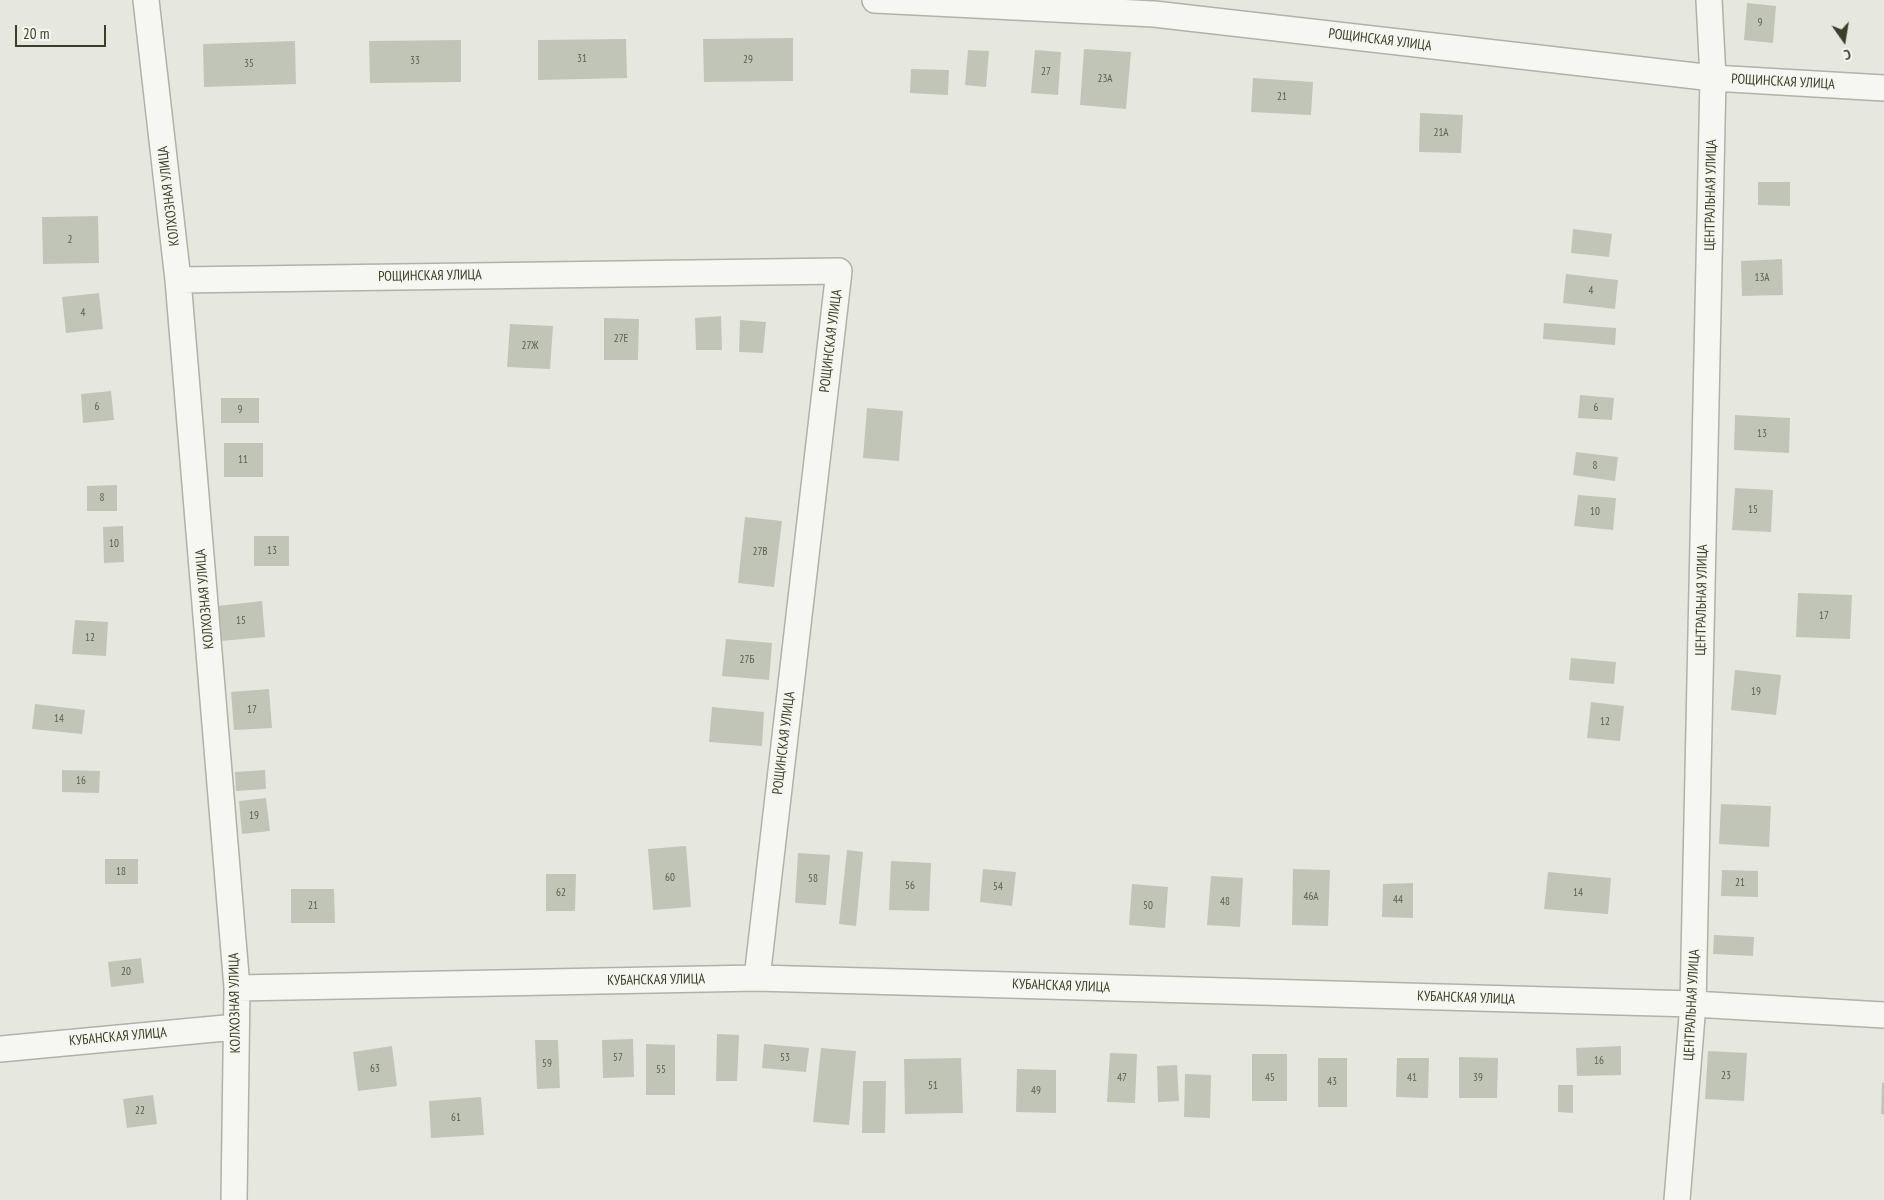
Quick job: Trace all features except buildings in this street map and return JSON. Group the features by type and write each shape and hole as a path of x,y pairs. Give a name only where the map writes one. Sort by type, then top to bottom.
{"street":[{"name":"КОЛХОЗНАЯ УЛИЦА","path":"146,0 178,280 237,988 234,1200"},
{"name":"РОЩИНСКАЯ УЛИЦА","path":"875,0 959,1 1154,14 1713,78 1884,88"},
{"name":"ЦЕНТРАЛЬНАЯ УЛИЦА","path":"1677,1200 1694,1004 1713,78 1709,0"},
{"name":"РОЩИНСКАЯ УЛИЦА","path":"178,280 839,271 757,978"},
{"name":"КУБАНСКАЯ УЛИЦА","path":"237,988 757,978 1694,1004 1884,1015"},
{"name":"КУБАНСКАЯ УЛИЦА","path":"0,1049 236,1027"}]}
